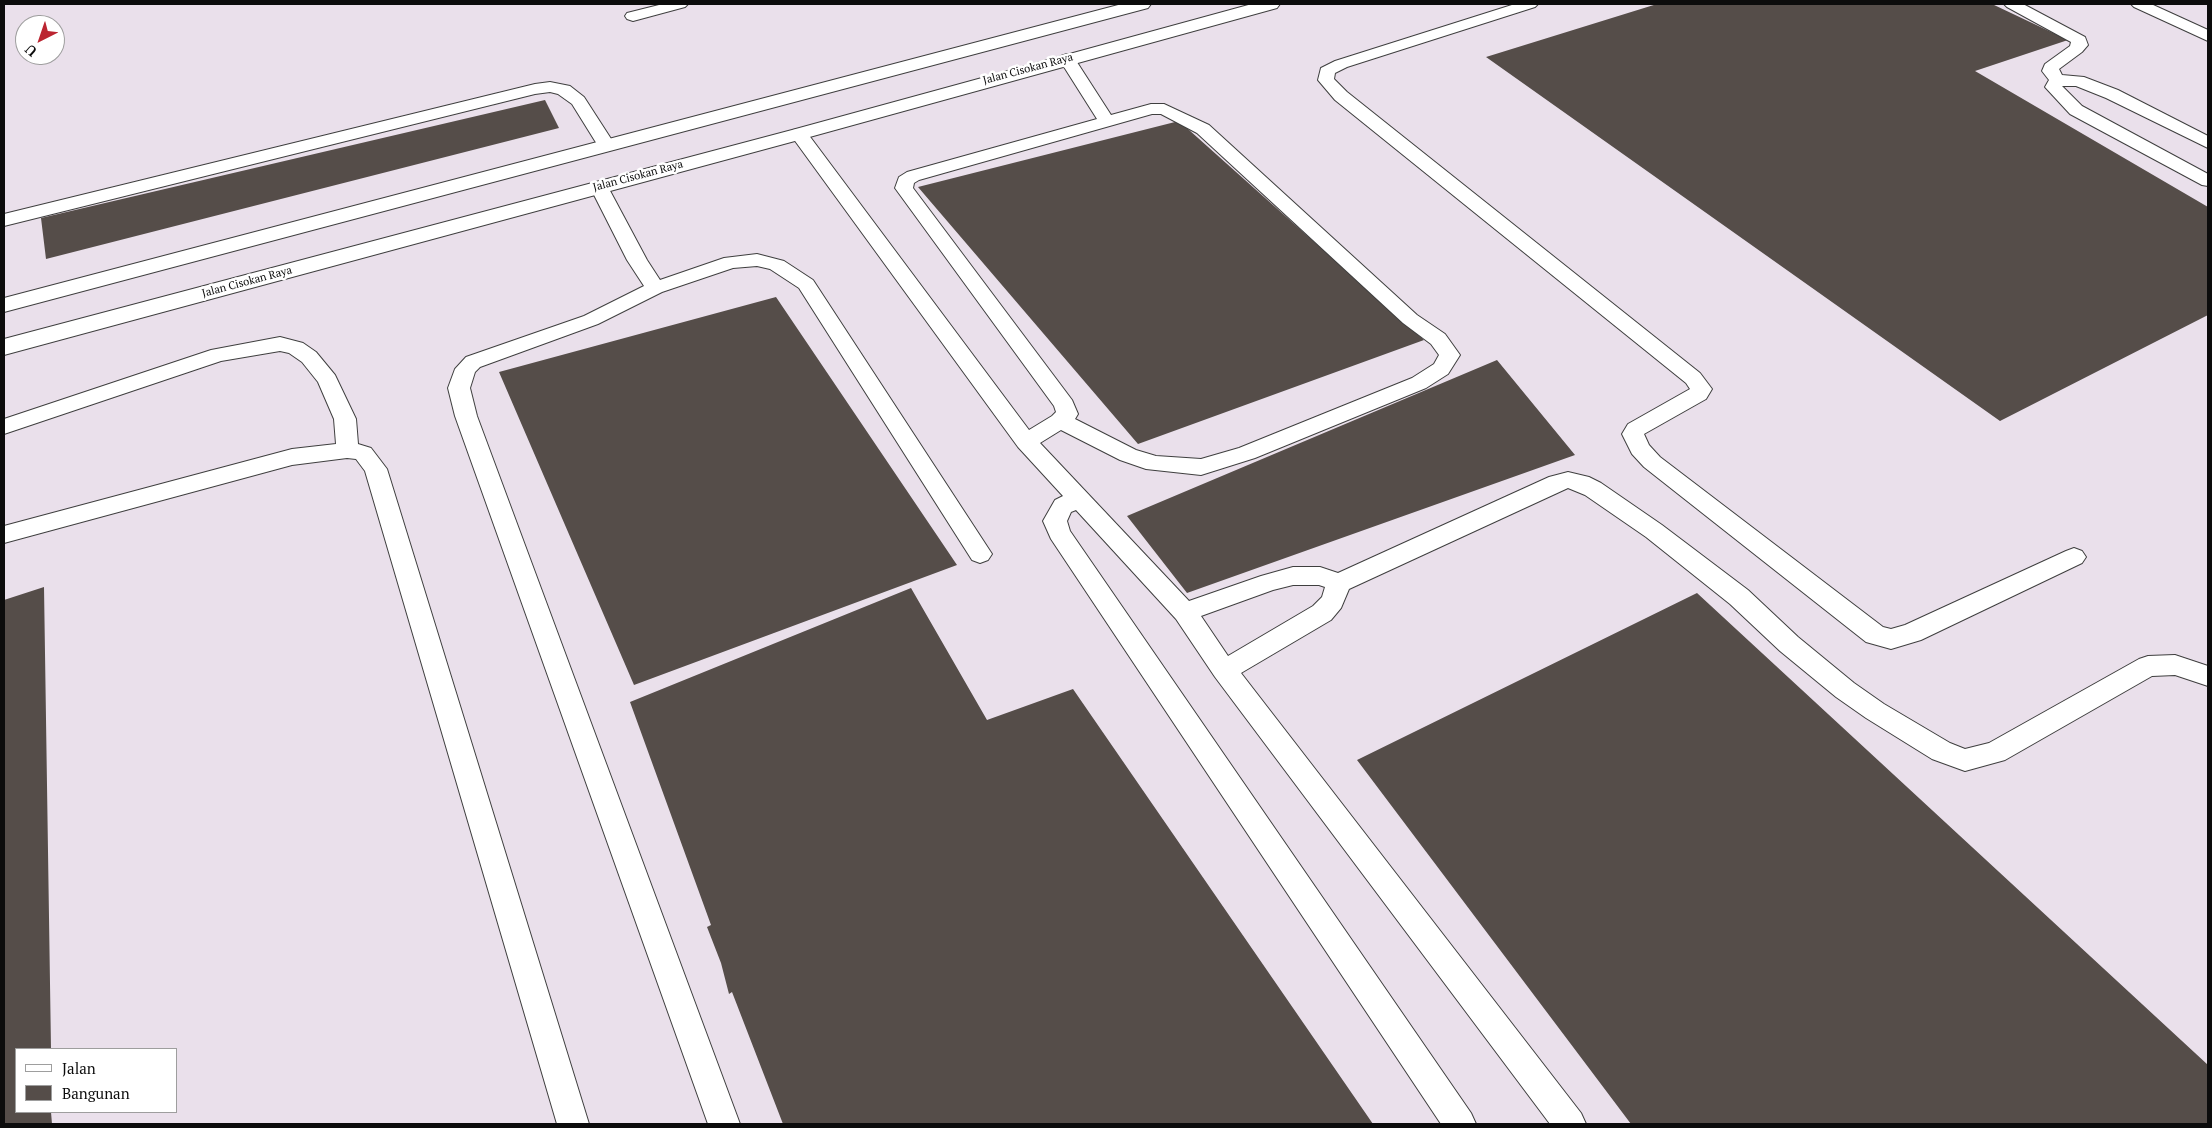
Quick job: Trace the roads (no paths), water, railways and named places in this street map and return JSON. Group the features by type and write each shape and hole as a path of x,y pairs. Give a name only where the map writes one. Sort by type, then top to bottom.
{"street":[{"path":"4,305 1142,4"},
{"name":"Jalan Cisokan Raya","path":"4,347 799,134 1272,4"}],"lane":[{"path":"633,16 680,4"},
{"path":"1530,4 1341,64 1328,71 1326,80 1341,96 1694,378 1701,389 1698,394 1663,412 1636,429 1633,434 1640,449 1652,462 1874,635 1891,639 1912,632 2074,557"},
{"path":"2012,4 2079,40 2080,45 2076,50 2060,59 2051,67 2050,71 2057,80 2078,81 2112,94 2208,143"},
{"path":"2140,4 2208,36"},
{"path":"1067,59 1107,121"},
{"path":"2057,80 2053,87 2076,110 2208,181"},
{"path":"4,220 535,89 550,87 564,90 578,101 606,145"},
{"path":"1026,442 1060,421 1066,414 1064,405 904,188 904,181 913,176 1151,109 1164,109 1203,129 1410,319 1438,339 1450,356 1441,369 1419,383 1247,452 1200,467 1154,464 1128,456 1060,421"},
{"path":"799,134 1026,442 1185,612 1224,670 1570,1124"},
{"path":"599,187 637,260 655,288"},
{"path":"724,1124 466,416 459,388 464,369 473,362 591,320 655,288 731,262 757,260 777,265 806,284 980,554"},
{"path":"4,427 218,355 280,344 296,348 309,357 328,380 345,419 347,450"},
{"path":"4,535 292,457 347,450 363,453 376,469 573,1124"},
{"path":"1224,670 1322,613 1332,601 1339,583 1557,483 1568,480 1581,482 1593,489 1654,531 1739,597 1789,644 1845,690 1875,711 1942,752 1965,760 1996,752 2148,666 2175,666 2208,676"},
{"path":"1080,498 1064,506 1055,521 1059,533 1460,1124"},
{"path":"1185,612 1269,582 1293,576 1320,576 1339,583"}]}
